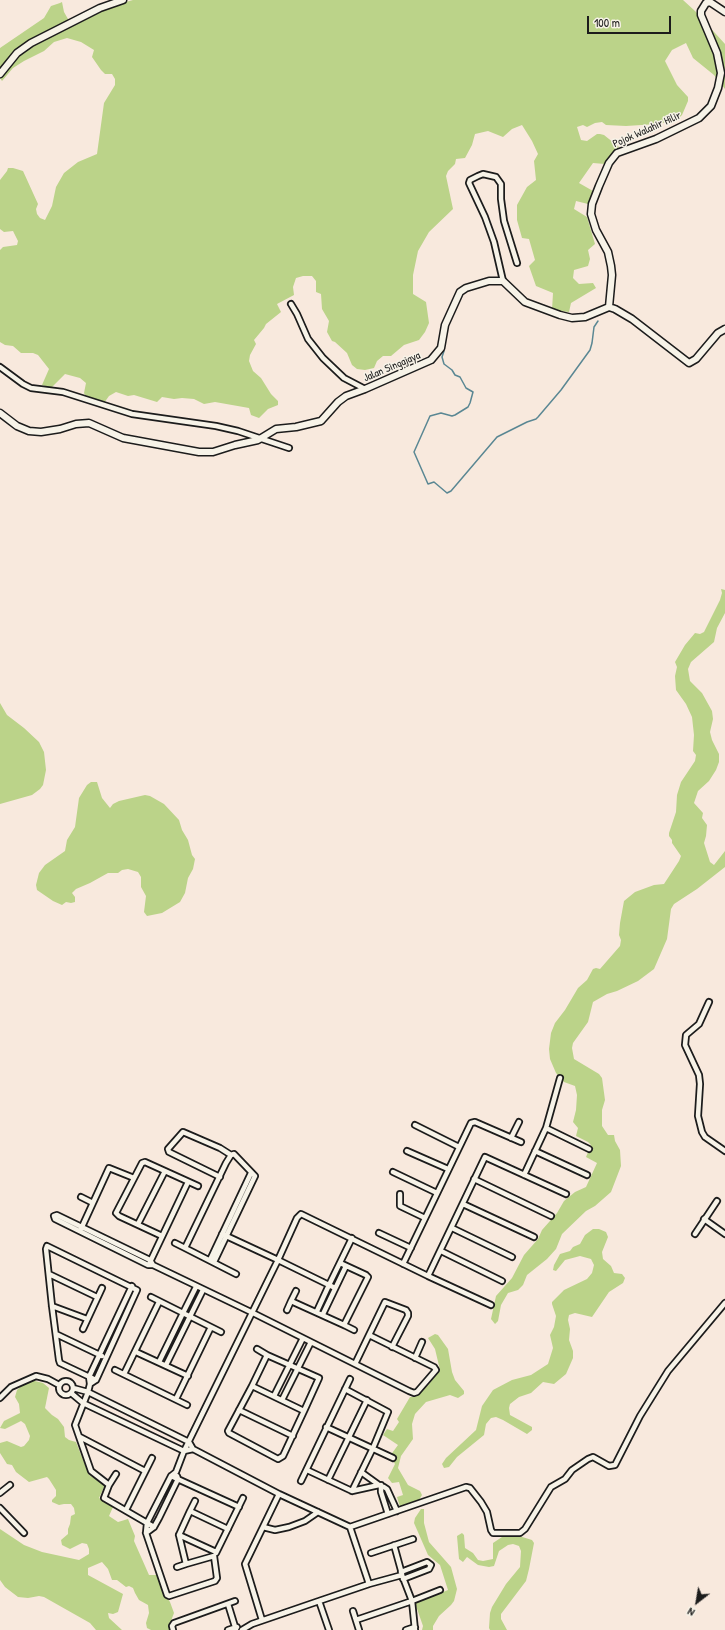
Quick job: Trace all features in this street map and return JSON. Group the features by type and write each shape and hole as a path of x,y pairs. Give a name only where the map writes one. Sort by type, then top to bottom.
{"street":[{"path":"0,74 17,53 31,43 100,8 123,0"},
{"name":"Pojok Walahir Hilir","path":"609,307 612,275 611,266 608,252 596,230 592,217 592,204 609,162 614,155 656,139 699,118 711,106 718,88 721,73 717,53 701,15 701,11 705,5 710,2 725,12"},
{"path":"517,263 504,221 501,199 501,184 496,177 484,174 470,180 469,183 485,217 494,242 503,280 525,302 560,316 572,318 585,317 609,307 624,314 689,363 696,359 718,333 725,329"},
{"name":"Jalan Singajaya","path":"0,413 17,426 29,431 41,432 60,430 76,424 90,423 123,438 199,452 213,452 259,439 276,429 296,427 321,421 341,399 427,362 434,357 442,345 447,318 462,290 489,282 503,280"},
{"path":"290,304 297,314 308,339 323,358 344,378 365,389"},
{"path":"0,368 31,388 64,392 132,414 216,426 238,431 289,448"},
{"path":"710,1002 699,1024 686,1035 684,1045 699,1075 700,1084 698,1116 702,1132 705,1137 725,1151"},
{"path":"524,1175 546,1128 560,1078"},
{"path":"403,1264 436,1193 473,1122 521,1142"},
{"path":"511,1138 519,1122"},
{"path":"415,1125 459,1147"},
{"path":"546,1128 589,1149"},
{"path":"212,1261 255,1176 235,1154 232,1153 231,1155 220,1148 183,1132 168,1149 169,1152 220,1176"},
{"path":"535,1150 587,1175"},
{"path":"407,1151 448,1170"},
{"path":"185,1248 231,1155"},
{"path":"428,1276 485,1157 566,1194"},
{"path":"162,1236 118,1216 116,1212 144,1162 198,1186"},
{"path":"81,1229 109,1168 134,1178"},
{"path":"138,1224 165,1171"},
{"path":"393,1172 436,1193"},
{"path":"474,1179 551,1216"},
{"path":"151,1265 150,1260 188,1182"},
{"path":"400,1194 400,1206 425,1218"},
{"path":"81,1197 93,1203"},
{"path":"695,1234 717,1201"},
{"path":"463,1204 534,1237"},
{"path":"243,1498 215,1554 216,1581 168,1596 146,1533 147,1523 172,1476 176,1472 184,1452 253,1313 297,1218 301,1214 491,1305"},
{"path":"150,1260 81,1229 55,1220 54,1216 57,1215 81,1229 151,1265 253,1313 409,1391 416,1393 436,1370 434,1367 369,1335"},
{"path":"704,1220 725,1234"},
{"path":"452,1228 512,1257"},
{"path":"379,1234 410,1248"},
{"path":"224,1235 335,1288"},
{"path":"317,1311 352,1238"},
{"path":"175,1243 236,1274"},
{"path":"90,1384 96,1380 137,1290 132,1286 47,1246 46,1249 59,1362 96,1380"},
{"path":"440,1251 502,1281"},
{"path":"340,1263 368,1277 344,1324"},
{"path":"323,1314 346,1266"},
{"path":"49,1274 97,1298"},
{"path":"109,1485 91,1471 75,1425 88,1392 90,1384 89,1377 132,1286"},
{"path":"160,1362 196,1287"},
{"path":"84,1329 87,1319 102,1288"},
{"path":"166,1365 203,1290"},
{"path":"287,1310 296,1291"},
{"path":"151,1298 222,1332"},
{"path":"291,1301 317,1311 354,1330"},
{"path":"124,1374 159,1302"},
{"path":"355,1364 385,1302 406,1310 408,1314 392,1347"},
{"path":"59,1385 59,1389 62,1394 68,1395 72,1391 88,1392 189,1442 193,1449 279,1494 350,1527 468,1487 481,1502 487,1512 493,1533 520,1533 523,1532 548,1491 553,1485 564,1479 572,1470 593,1457 609,1466 615,1464 640,1416 668,1371 725,1303"},
{"path":"52,1306 87,1319"},
{"path":"176,1399 211,1327"},
{"path":"56,1334 105,1358"},
{"path":"274,1396 303,1338"},
{"path":"282,1400 311,1342"},
{"path":"415,1358 422,1342"},
{"path":"257,1350 319,1378 284,1456 278,1459 229,1433 228,1431 267,1355"},
{"path":"136,1352 188,1376"},
{"path":"116,1370 187,1405"},
{"path":"0,1398 11,1387 36,1376 48,1379 59,1385"},
{"path":"302,1481 326,1427 350,1379"},
{"path":"59,1385 62,1382 69,1382 72,1384 72,1391 83,1403 184,1452 193,1449"},
{"path":"252,1386 304,1411"},
{"path":"345,1388 388,1413 352,1492"},
{"path":"328,1480 367,1400"},
{"path":"239,1410 293,1436"},
{"path":"326,1427 393,1458"},
{"path":"80,1437 145,1471"},
{"path":"126,1510 152,1458"},
{"path":"307,1470 352,1492 380,1485"},
{"path":"146,1533 154,1527 178,1479 176,1472"},
{"path":"361,1472 387,1489 397,1511"},
{"path":"116,1474 109,1485 104,1498 154,1527"},
{"path":"172,1476 239,1507"},
{"path":"0,1493 10,1485"},
{"path":"380,1485 388,1514"},
{"path":"262,1620 245,1564 279,1494"},
{"path":"186,1564 179,1535 195,1501"},
{"path":"0,1508 24,1533"},
{"path":"190,1511 228,1529"},
{"path":"263,1527 274,1530 289,1527 305,1521 318,1512"},
{"path":"350,1527 369,1584"},
{"path":"179,1535 215,1554"},
{"path":"371,1553 413,1539"},
{"path":"394,1546 402,1575 412,1601 415,1629 406,1630"},
{"path":"176,1567 215,1554"},
{"path":"228,1630 244,1629 262,1620 369,1584 429,1569 431,1565 427,1562 402,1575"},
{"path":"356,1620 440,1590"},
{"path":"173,1627 235,1601"},
{"path":"319,1601 329,1630"},
{"path":"228,1604 236,1629"},
{"path":"353,1611 359,1630"}],"green space":[{"path":"133,0 683,0 725,44 725,89 714,75 693,58 686,43 672,50 665,61 677,85 688,97 688,101 682,115 678,119 657,124 626,126 606,125 602,122 595,123 587,127 583,125 577,127 581,140 587,141 597,134 600,134 604,135 619,147 605,164 593,163 579,183 593,191 588,204 576,201 574,209 587,217 595,244 588,250 590,259 588,266 574,270 573,278 579,284 593,283 596,288 571,303 569,312 552,310 553,293 536,286 529,266 535,260 529,239 522,238 517,220 517,205 527,187 536,180 534,161 538,154 522,125 512,129 503,137 488,131 475,134 472,145 465,158 456,159 455,164 448,171 446,176 453,209 429,232 418,251 413,275 413,294 426,302 429,323 419,340 404,345 391,356 383,356 377,361 374,368 365,370 357,369 352,365 347,353 332,341 327,332 329,321 322,309 321,294 316,292 316,281 312,276 303,276 296,278 293,287 294,295 277,304 281,312 266,324 254,340 256,344 250,355 249,361 253,371 261,378 271,394 278,401 278,405 268,409 259,418 251,415 249,408 215,402 204,404 194,399 174,399 162,397 157,402 134,395 128,396 116,392 109,396 104,403 93,400 85,395 86,383 80,378 65,374 51,388 42,385 49,369 38,355 33,353 21,353 13,346 5,345 0,342 0,250 3,247 17,245 18,241 13,231 4,232 0,229 0,180 8,168 23,171 38,204 36,209 37,214 40,218 45,220 52,206 56,187 64,173 78,162 97,154 104,103 115,85 115,79 112,74 105,74 101,70 92,57 94,50 81,42 67,38 54,42 44,51 13,68 2,81 0,78 0,48 44,18 51,6 62,2 64,12 68,19 75,24 111,6"},
{"path":"721,589 725,590 725,613 717,628 714,642 691,662 688,669 690,681 702,693 712,711 713,719 710,732 719,754 719,762 716,770 709,781 698,791 694,803 703,813 702,818 707,825 704,843 710,862 714,865 725,851 725,867 697,889 674,904 671,909 667,939 654,969 638,981 607,994 593,1002 588,1022 573,1043 572,1048 574,1059 599,1074 602,1078 605,1100 602,1110 602,1126 608,1135 614,1135 615,1141 620,1150 621,1166 611,1192 595,1206 586,1211 562,1234 556,1249 547,1259 527,1275 523,1285 518,1290 508,1293 501,1305 498,1321 495,1324 491,1319 496,1296 512,1278 524,1255 538,1239 542,1230 557,1213 564,1201 575,1192 586,1187 597,1163 586,1157 591,1145 576,1136 578,1128 573,1122 576,1110 577,1095 575,1086 564,1082 556,1073 550,1059 549,1049 551,1033 555,1023 565,1010 578,988 587,980 593,969 600,969 620,946 620,923 624,901 635,892 654,885 664,884 681,856 672,843 669,833 676,812 677,795 681,782 695,761 696,755 693,751 694,735 692,717 686,704 676,690 675,676 677,667 675,662 685,645 695,633 700,634 704,632 720,600 722,593"},
{"path":"0,703 7,715 39,742 44,752 46,770 43,785 32,795 0,804"},
{"path":"91,782 97,782 102,798 110,808 113,804 119,801 145,795 150,796 164,804 179,820 182,830 188,840 192,855 195,859 193,869 188,878 185,893 180,902 162,913 147,916 144,912 146,896 141,887 141,877 138,872 128,869 122,870 118,873 108,873 76,889 72,893 75,897 75,902 71,903 66,902 62,905 53,901 37,890 36,885 39,873 45,865 65,851 67,840 75,827 79,798 87,785"},
{"path":"593,1229 599,1229 606,1232 608,1237 602,1252 603,1259 611,1266 614,1273 622,1274 625,1278 623,1283 609,1292 592,1317 575,1313 569,1315 569,1340 573,1351 573,1358 566,1374 554,1384 543,1382 531,1393 519,1397 510,1404 510,1415 532,1427 532,1430 527,1434 503,1420 496,1417 491,1418 486,1424 484,1435 457,1457 449,1467 444,1468 442,1464 446,1458 476,1430 482,1406 493,1390 512,1380 531,1375 548,1364 553,1348 550,1335 554,1327 556,1316 552,1302 564,1290 587,1279 592,1273 594,1265 591,1259 580,1256 565,1260 556,1271 553,1270 554,1265 560,1254 570,1251 573,1247 580,1244 585,1235"},
{"path":"435,1334 438,1335 448,1349 452,1372 455,1380 464,1391 464,1394 458,1398 450,1395 426,1402 415,1414 412,1424 413,1439 401,1456 398,1468 408,1485 420,1491 422,1495 419,1500 406,1507 400,1507 397,1497 403,1495 399,1482 392,1483 388,1478 395,1464 390,1456 398,1445 383,1435 387,1429 393,1431 399,1422 397,1419 410,1397 414,1397 428,1385 440,1370 435,1349 428,1338"},
{"path":"31,1380 43,1383 49,1388 45,1408 58,1419 64,1427 65,1437 76,1442 89,1475 105,1485 99,1498 113,1507 109,1516 118,1522 128,1519 135,1536 134,1541 149,1575 157,1575 163,1591 170,1602 174,1613 169,1626 170,1630 151,1630 147,1628 146,1623 149,1613 148,1605 139,1600 133,1588 129,1586 126,1587 117,1580 112,1580 108,1569 102,1562 88,1568 88,1575 123,1594 118,1612 113,1614 108,1613 109,1618 122,1630 96,1630 90,1623 44,1597 18,1597 5,1587 0,1580 0,1529 24,1545 42,1552 79,1560 89,1554 87,1544 82,1543 70,1549 62,1545 61,1540 68,1534 71,1516 75,1514 74,1508 71,1504 59,1505 52,1502 56,1496 56,1490 49,1479 47,1477 29,1482 16,1472 12,1465 7,1464 0,1453 0,1443 7,1441 21,1447 24,1446 29,1440 30,1436 25,1424 21,1421 5,1429 0,1428 4,1421 20,1413 19,1404 15,1397 17,1390 26,1382"},
{"path":"421,1509 424,1509 424,1523 429,1542 451,1567 457,1589 454,1601 439,1616 433,1626 433,1630 422,1630 423,1626 415,1603 448,1590 440,1565 428,1555 414,1523 415,1518"},
{"path":"462,1533 464,1535 465,1548 473,1553 478,1560 483,1561 493,1559 493,1543 502,1537 519,1536 532,1540 534,1543 526,1581 501,1614 501,1619 507,1630 490,1630 490,1613 506,1584 520,1567 521,1551 519,1546 513,1544 508,1545 499,1551 494,1566 489,1567 478,1565 467,1557 463,1562 459,1559 457,1536"}],"waterway":[{"path":"444,351 442,357 444,364 452,370 455,375 460,377 466,388 473,392 470,403 468,407 452,416 441,413 430,416 414,452 428,484 434,482 447,493 451,491 497,437 538,417 561,390 590,350 594,327 598,321"}]}
